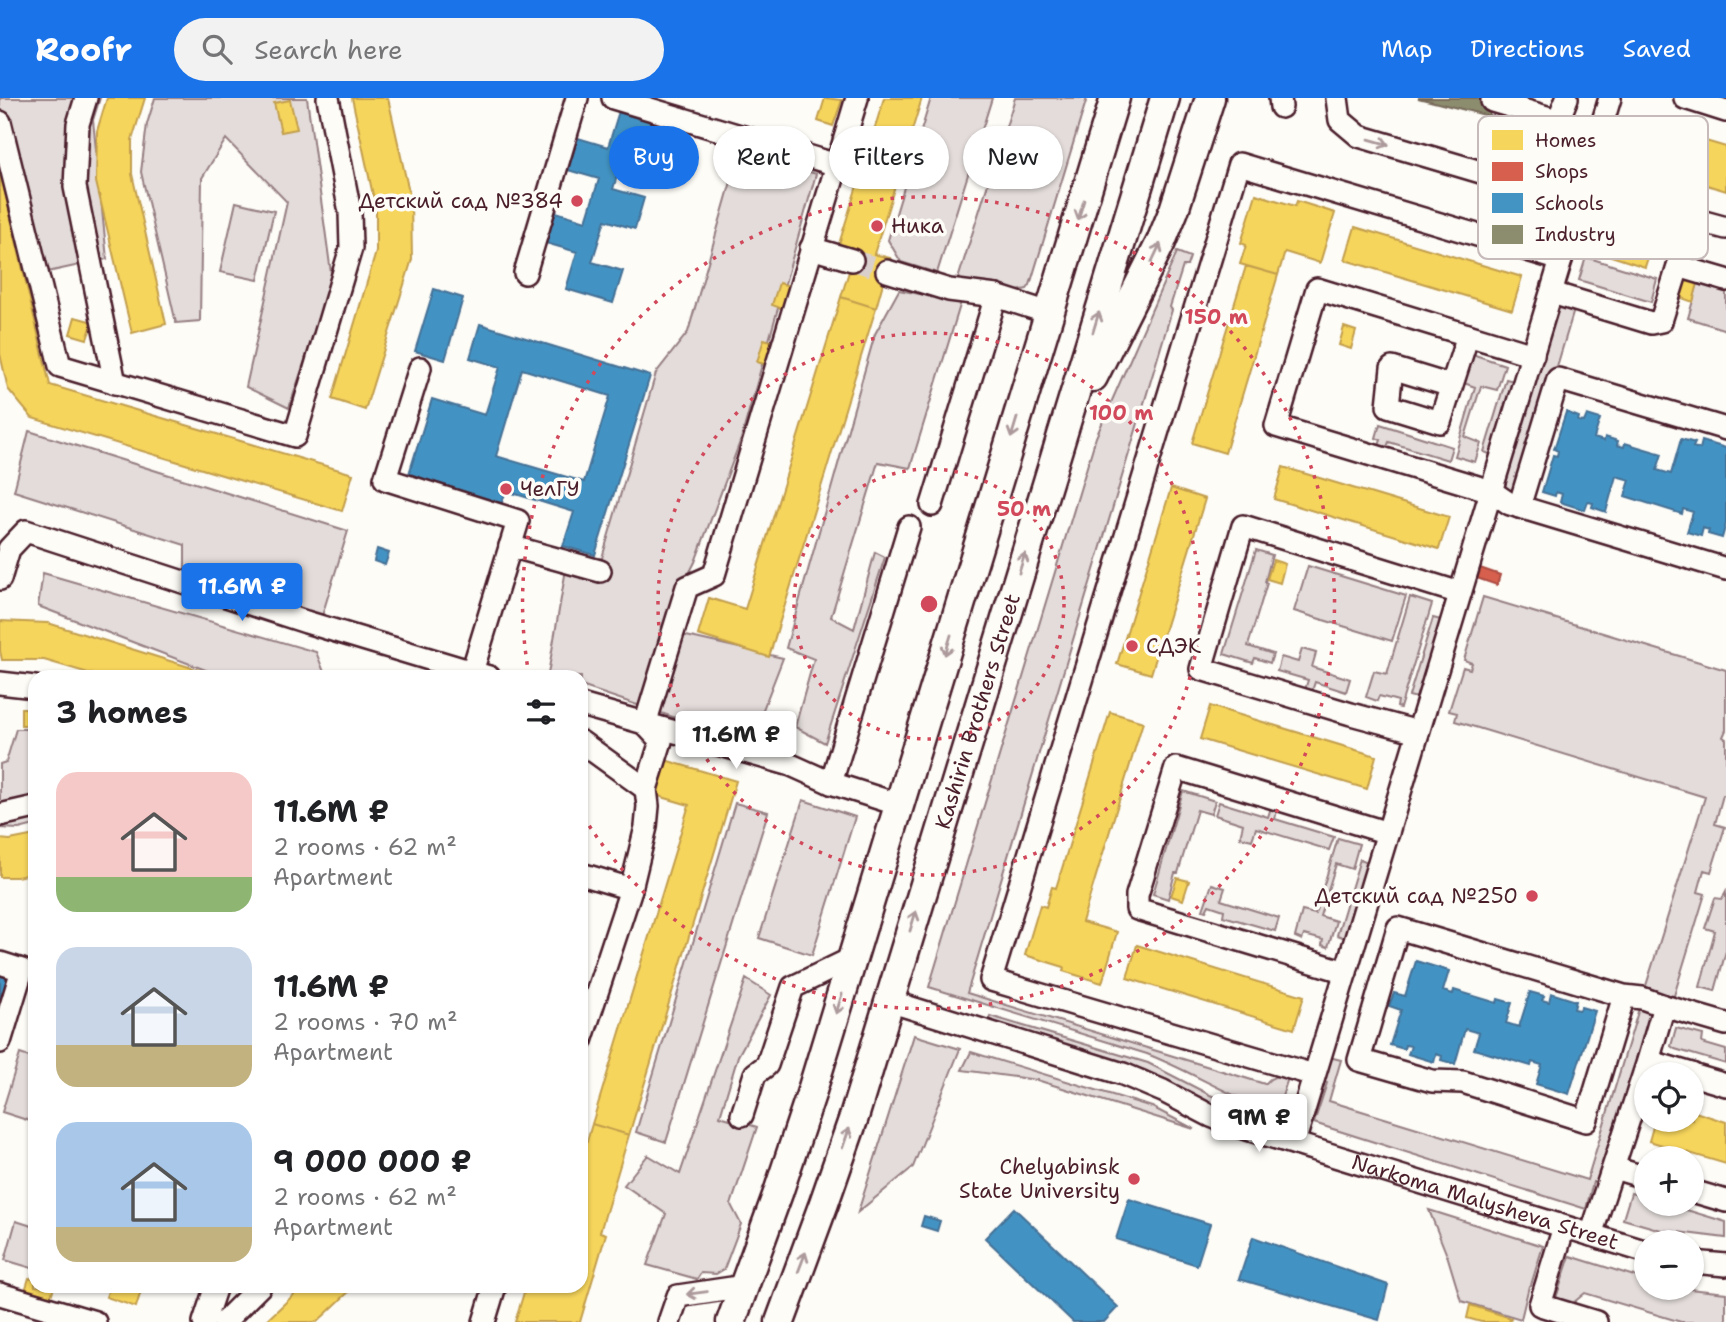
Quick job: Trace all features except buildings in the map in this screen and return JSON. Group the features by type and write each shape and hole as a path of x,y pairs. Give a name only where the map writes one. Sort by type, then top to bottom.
{"main road":[{"path":"731,1322 811,1094 1115,98"},
{"name":"Kashirin Brothers Street","path":"780,1322 854,1117 1165,98"},
{"path":"1058,445 1161,242 1210,98"}],"street":[{"path":"86,98 78,124 75,187 115,383"},
{"path":"0,122 60,366 295,436 351,248 350,212 328,98"},
{"path":"525,273 577,98"},
{"path":"613,98 829,163"},
{"path":"848,126 857,98"},
{"path":"1337,98 1340,120 1359,136 1478,171"},
{"path":"1559,116 1567,98"},
{"path":"1604,116 1609,98"},
{"path":"1685,98 1726,110"},
{"path":"1492,101 1543,116"},
{"path":"1314,1075 991,980 1239,164 1478,235"},
{"path":"645,724 687,587 713,575 829,188"},
{"path":"1708,223 1726,228"},
{"path":"811,248 852,260"},
{"path":"1294,1143 1552,293 1561,260 1558,259"},
{"path":"1552,293 1651,323 1661,321 1680,259"},
{"path":"1678,266 1726,280"},
{"path":"887,271 949,290 996,296 1049,313"},
{"path":"1533,355 1317,289 1276,426 1491,491 1519,507 1726,569"},
{"path":"932,505 996,296"},
{"path":"1451,386 1468,335"},
{"path":"420,368 386,478 518,521 481,670"},
{"path":"1519,507 1558,379 1726,429"},
{"path":"1418,732 1201,669 1243,526 1460,593"},
{"path":"831,783 909,527"},
{"path":"0,579 9,549 26,531 464,670"},
{"path":"510,546 600,571"},
{"path":"0,683 28,686"},
{"path":"588,707 791,765 831,783 900,805"},
{"path":"588,1020 631,889 646,827 646,789 661,741 645,724"},
{"path":"588,747 646,789"},
{"path":"1346,972 1137,909 1137,895 1175,768 1388,833"},
{"path":"0,815 28,809"},
{"path":"588,876 631,889"},
{"path":"1359,1060 1398,928 1726,1024"},
{"path":"742,1115 755,1074 768,1065 793,987 853,958"},
{"path":"0,963 22,970 0,1042"},
{"path":"1322,1049 1432,1081 1463,1082 1586,1121 1624,996"},
{"name":"Narkoma Malysheva Street","path":"889,1001 1123,1074 1231,1124 1634,1248"},
{"path":"1591,1235 1664,1006"},
{"path":"1704,1079 1726,1085"},
{"path":"1614,1168 1634,1174"},
{"path":"1704,1195 1726,1201"},
{"path":"1564,1227 1540,1305 1586,1320"},
{"path":"1704,1263 1726,1265"},
{"path":"669,1322 678,1296 744,1286"},
{"path":"204,1322 214,1293"},
{"path":"224,1322 253,1293"},
{"path":"484,1322 493,1293"},
{"path":"0,1294 95,1322"}],"shaded area":[{"path":"0,98 100,98 93,120 107,259 34,275 0,135"},
{"path":"155,98 307,98 332,280 289,408 246,387 287,202 226,139 202,178 200,321 176,323 141,172 147,124"},
{"path":"931,98 992,98 983,126 963,126 963,189 937,273 901,262 888,240 903,189 949,189 949,126 923,126"},
{"path":"1015,98 1087,98 1063,177 1063,126 1006,126"},
{"path":"729,189 812,189 741,439 695,562 660,630 783,658 750,743 588,688 588,670 549,670 566,569 602,558 656,373 688,332"},
{"path":"986,189 1059,189 1027,289 1007,293 958,279"},
{"path":"236,202 274,211 258,280 220,272"},
{"path":"1177,252 1190,257 1187,266 1183,266 1170,307 1172,310 967,993 1265,1084 1279,1075 1288,1078 1277,1112 1147,1054 929,987 1096,437"},
{"path":"1585,259 1657,279 1651,302 1579,280"},
{"path":"1698,283 1726,292 1726,330 1688,318"},
{"path":"899,290 961,302 910,468 878,462 831,617 854,629 875,552 885,557 825,743 795,727 814,659 786,648 875,334"},
{"path":"1557,306 1574,310 1513,493 1503,486"},
{"path":"1472,354 1505,365 1497,390 1481,386 1465,437 1481,443 1475,462 1455,456 1475,387 1461,382"},
{"path":"1506,379 1514,381 1492,455 1484,452"},
{"path":"1380,424 1452,447 1448,460 1389,442 1384,454 1377,451 1381,440 1376,438"},
{"path":"29,431 348,531 321,619 185,568 185,545 14,491"},
{"path":"1256,550 1272,555 1265,582 1267,583 1248,646 1273,654 1270,663 1255,658 1253,663 1224,654"},
{"path":"1308,566 1406,596 1392,641 1294,611"},
{"path":"43,573 316,652 323,670 206,670 38,606"},
{"path":"1410,597 1432,604 1400,708 1397,707 1398,701 1379,696 1377,701 1366,697 1374,671 1387,674"},
{"path":"1483,597 1726,670 1726,730 1723,737 1726,739 1726,795 1723,795 1715,824 1725,827 1711,872 1704,870 1698,892 1705,894 1673,999 1645,989 1705,797 1455,721 1457,713 1449,711 1463,667 1470,669 1472,663 1464,660"},
{"path":"1433,618 1441,620 1417,698 1409,696"},
{"path":"1302,649 1316,653 1312,667 1350,679 1346,692 1315,682 1311,694 1304,693 1308,680 1277,671 1281,657 1298,662"},
{"path":"16,729 28,729 28,827 0,828 0,764 6,762"},
{"path":"1183,791 1215,801 1211,814 1197,810 1168,899 1153,894"},
{"path":"803,800 855,817 812,955 759,938"},
{"path":"1219,802 1268,817 1272,804 1278,806 1275,819 1334,837 1329,850 1256,828 1252,840 1240,837 1243,824 1215,815"},
{"path":"735,803 768,812 666,1142 636,1132"},
{"path":"1338,838 1359,844 1352,869 1336,864 1320,916 1336,921 1328,947 1322,945 1323,940 1304,935 1302,940 1295,937 1302,911 1315,914"},
{"path":"1360,859 1368,862 1345,938 1337,935"},
{"path":"1212,884 1225,888 1221,900 1279,918 1275,931 1223,916 1224,910 1209,905 1206,911 1203,910"},
{"path":"1726,892 1726,951 1715,991 1700,987 1715,931 1705,928 1715,898 1722,899"},
{"path":"746,979 771,995 738,1056 720,1116 757,1127 731,1205 741,1224 724,1269 716,1274 701,1273 697,1279 647,1265 666,1214 624,1185 648,1155 680,1174"},
{"path":"1640,1005 1649,1010 1650,1016 1636,1062 1634,1062 1600,1184 1593,1182 1586,1209 1314,1123 1327,1083 1322,1081 1329,1057 1341,1060 1329,1101 1587,1180"},
{"path":"990,1016 1148,1063 1210,1095 1263,1117 1262,1124 1210,1103 1145,1070 988,1023"},
{"path":"1676,1028 1703,1035 1702,1043 1726,1050 1726,1064 1675,1049 1671,1046"},
{"path":"914,1035 960,1049 913,1167 858,1212"},
{"path":"971,1052 1152,1107 1194,1129 1037,1080 962,1070"},
{"path":"20,1054 28,1057 28,1120 2,1112"},
{"path":"1631,1193 1634,1194 1634,1216 1704,1215 1726,1222 1726,1238 1704,1235 1704,1230 1661,1230 1623,1219"},
{"path":"1429,1210 1543,1246 1521,1319 1461,1301"},
{"path":"16,1221 28,1225 28,1267 5,1260"},
{"path":"1570,1256 1634,1276 1634,1300 1704,1300 1704,1291 1726,1293 1726,1322 1681,1322 1585,1293 1573,1303 1556,1298"}],"tunnel":[{"path":"852,260 887,271"}],"place":[{"name":"Детский сад №384","path":"577,201"},
{"name":"Ника","path":"877,226"},
{"name":"ЧелГУ","path":"506,489"},
{"name":"СДЭК","path":"1132,646"},
{"name":"Детский сад №250","path":"1532,896"},
{"name":"Chelyabinsk State University","path":"1134,1179"}]}
